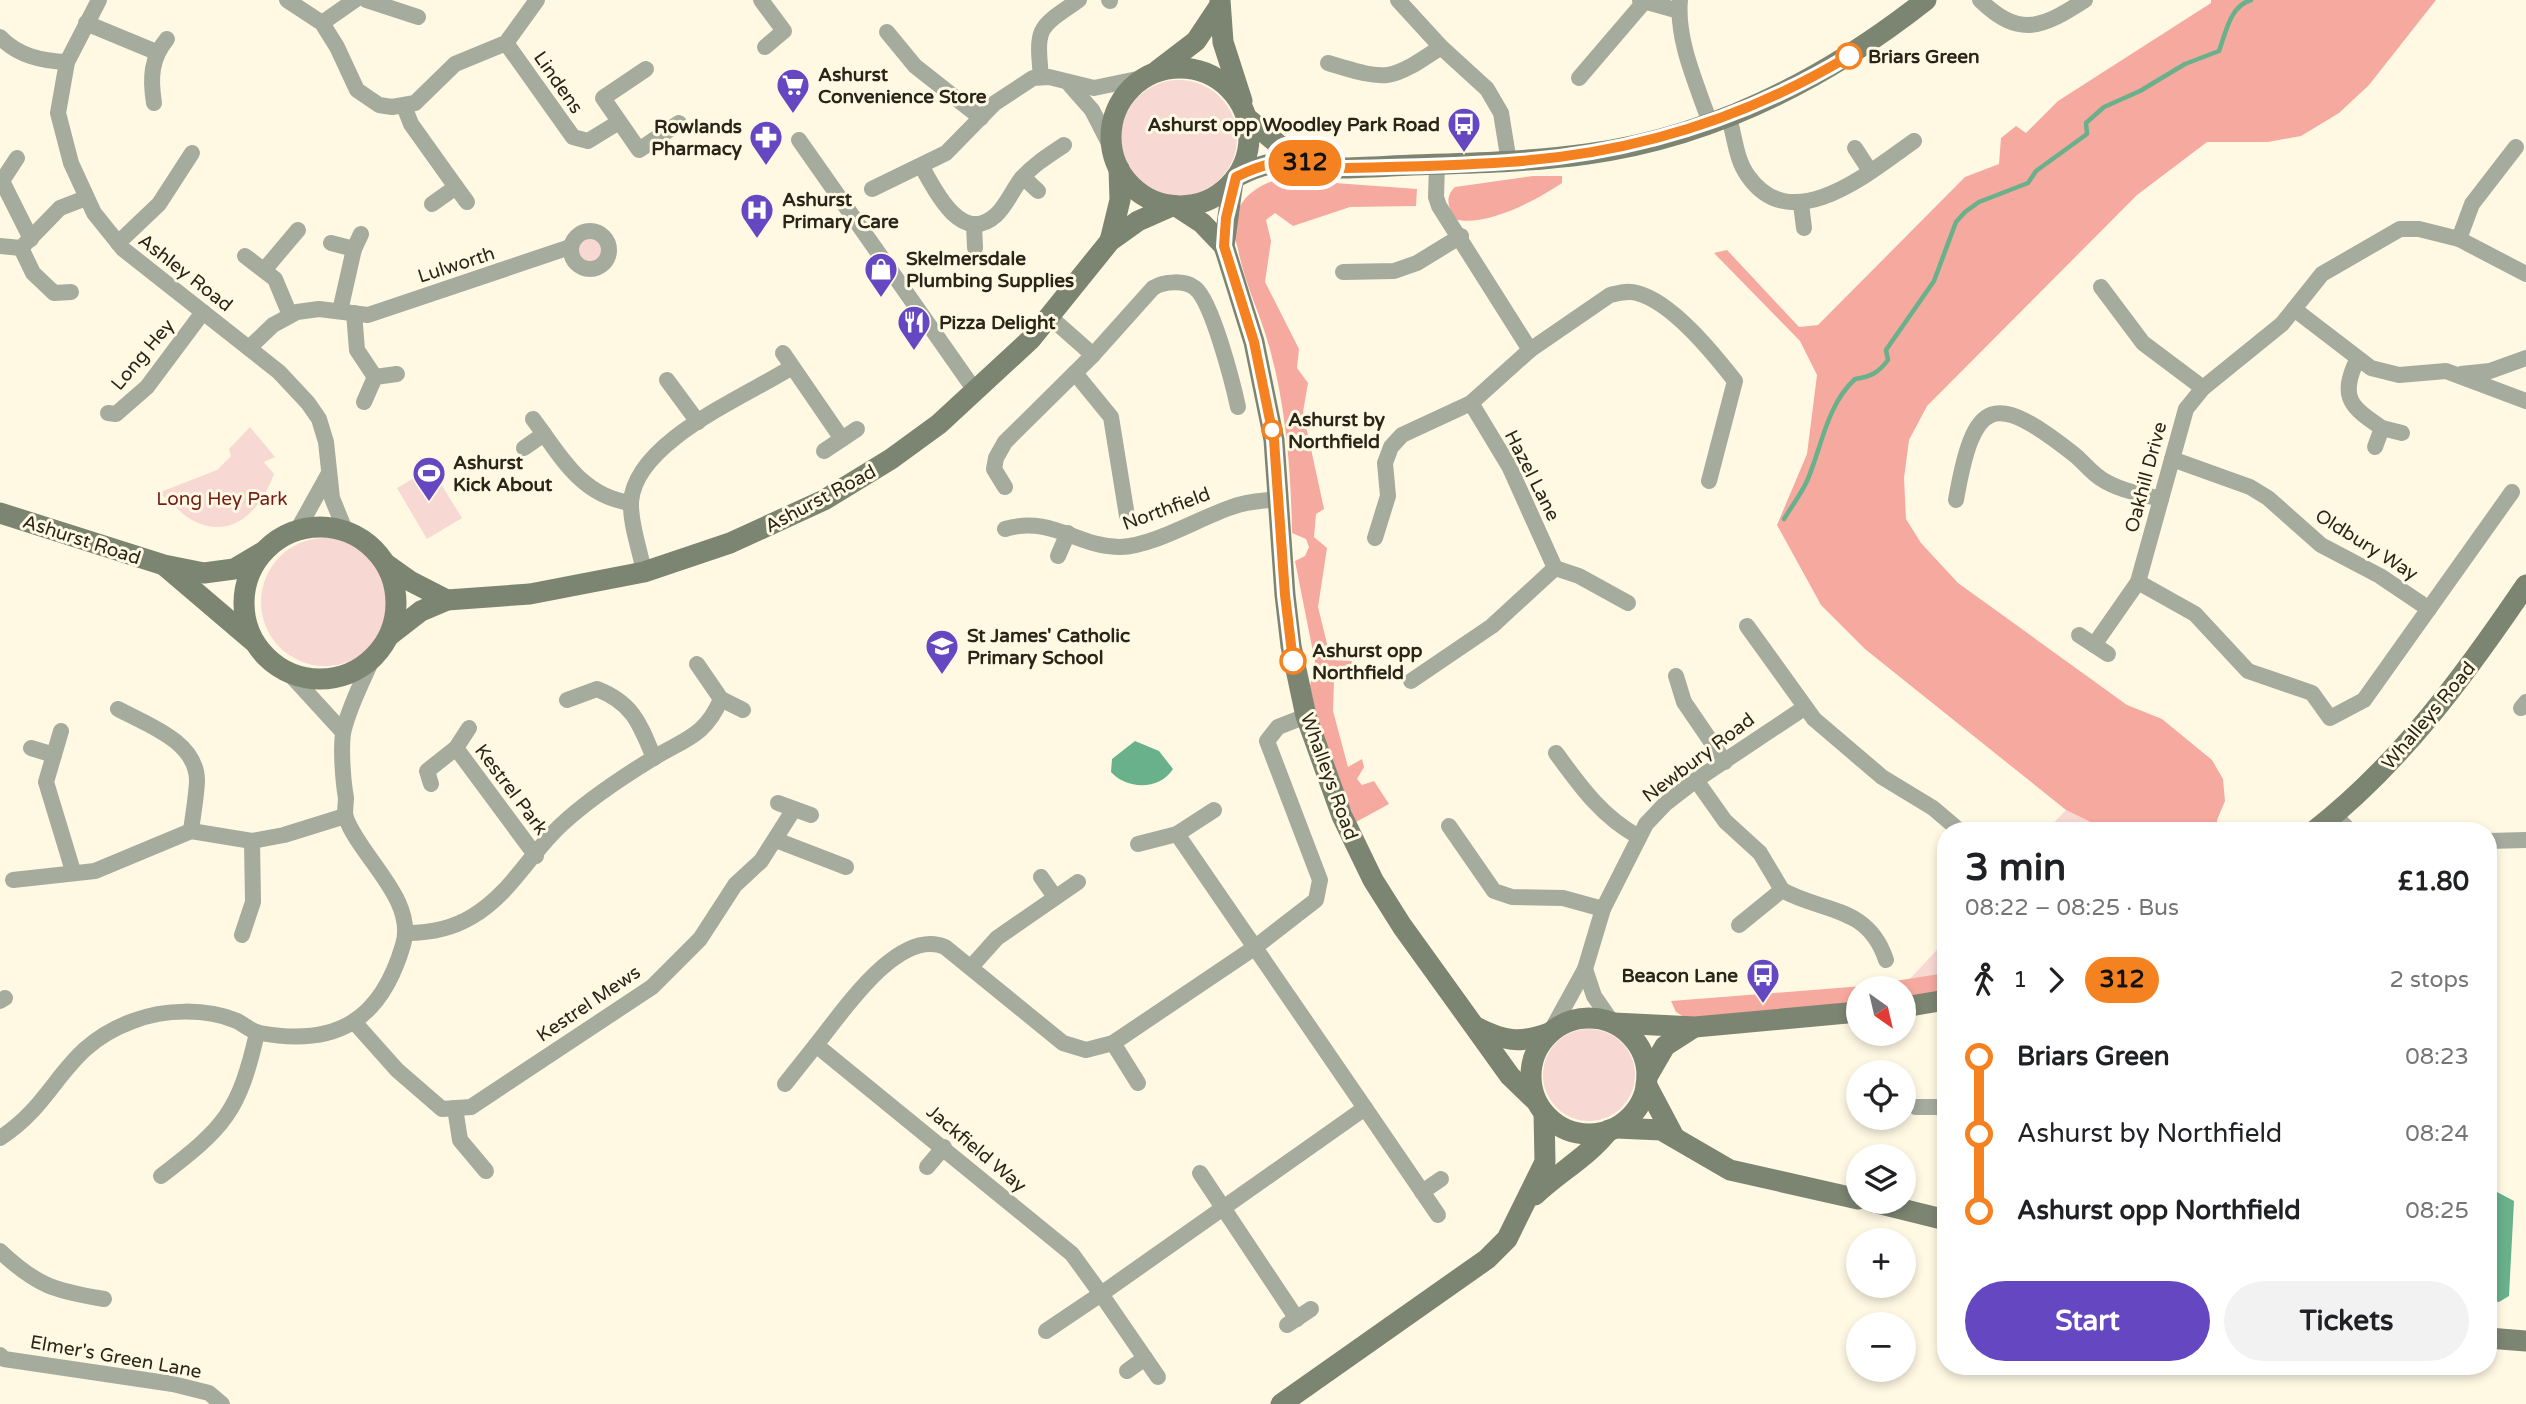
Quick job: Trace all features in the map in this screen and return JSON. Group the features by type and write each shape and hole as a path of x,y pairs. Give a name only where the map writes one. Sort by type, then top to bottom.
{"street":[{"name":"Ashley Road","path":"99,0 67,62 58,113 71,163 86,198 93,213 118,243 279,372 308,403 319,419 327,450 332,498 345,530"},
{"path":"287,0 322,23 337,47 356,90 379,105 404,106 411,124 467,202"},
{"path":"322,23 355,0"},
{"path":"366,0 418,17"},
{"name":"Lindens","path":"404,106 423,98 455,64 506,43 537,0"},
{"path":"761,0 784,31 765,47"},
{"path":"1041,77 1038,46 1042,28 1079,0"},
{"path":"1398,0 1441,47 1487,89 1501,113 1509,162"},
{"path":"1070,85 1092,110 1115,159 1132,187 1150,199 1174,206 1198,204 1218,194 1235,179 1265,164 1298,161 1342,168 1509,162 1590,153 1719,119 1808,81 1870,44 1926,0"},
{"path":"1980,0 1995,14 2023,26 2038,25 2056,18 2085,0"},
{"path":"1579,78 1642,1 1679,6 1686,51 1740,163 1756,186 1775,200 1801,204 1827,196 1914,141"},
{"path":"1115,159 1112,128 1118,107 1129,90 1196,41 1219,4"},
{"path":"1219,4 1223,42 1246,116 1249,138 1246,159 1235,179"},
{"path":"86,23 156,52"},
{"path":"887,32 915,66 981,118"},
{"path":"0,38 38,60 67,62"},
{"path":"154,103 151,82 156,52 167,39"},
{"path":"901,50 915,40"},
{"name":"Lindens","path":"506,43 573,137 588,141 619,121"},
{"path":"1328,63 1375,77 1403,73 1441,47"},
{"path":"872,189 946,153 1016,87 1041,77 1070,85 1107,87 1175,68 1197,70 1226,86 1246,116 1298,161"},
{"name":"Lindens","path":"646,69 603,98 639,150 679,123"},
{"path":"799,140 976,392"},
{"path":"922,167 949,210 960,219 974,224 995,216 1023,177 1063,145"},
{"path":"2459,239 2472,204 2516,147"},
{"path":"1855,148 1870,171"},
{"path":"118,243 159,204 192,153"},
{"path":"17,158 2,181 26,244 33,273 54,293 71,292"},
{"name":"Ashurst Road","path":"1110,241 1120,200 1115,159"},
{"path":"1437,164 1436,197 1530,350"},
{"path":"1023,177 1038,191"},
{"name":"Whalleys Road","path":"1224,246 1235,179"},
{"path":"432,204 456,187"},
{"path":"0,246 26,244 60,208 86,198"},
{"path":"1801,204 1804,229"},
{"name":"Ashurst Road","path":"390,635 421,611 456,600 494,598 585,586 644,572 730,543 802,512 859,479 939,424 976,392 1050,317 1110,241 1138,221 1174,206"},
{"name":"Whalleys Road","path":"1174,206 1202,223 1224,246 1254,342 1274,440 1291,646 1306,716 1342,816 1373,880 1402,926 1510,1076 1540,1107"},
{"path":"974,224 975,248"},
{"name":"Oakhill Drive","path":"2079,635 2101,649 2138,582 2186,409 2203,388 2239,362 2282,324 2322,274 2392,232 2409,228 2459,239 2526,274"},
{"path":"265,269 298,230"},
{"path":"361,234 354,249 347,312 356,350 375,377"},
{"path":"1343,272 1394,271 1417,263 1461,236"},
{"path":"331,243 354,249"},
{"name":"Lulworth","path":"249,348 273,325 290,315 320,309 368,315 570,247"},
{"path":"246,256 275,279 290,315"},
{"path":"1005,487 994,469 996,458 1005,442 1093,355 1153,288 1165,283 1193,286 1200,293 1223,351 1238,407"},
{"path":"2101,287 2143,343 2203,388"},
{"path":"1374,538 1388,495 1385,463 1391,447 1402,435 1471,403 1530,350 1610,295 1635,292 1657,301 1713,353 1735,380 1709,481"},
{"path":"48,310 54,293"},
{"path":"2294,309 2323,328 2357,360 2378,370 2399,375 2446,371 2526,401"},
{"name":"Long Hey","path":"108,413 116,414 136,399 203,312"},
{"path":"1050,317 1093,355"},
{"path":"2459,374 2490,371 2526,358"},
{"path":"644,572 631,503 635,489 654,456 788,360 842,439"},
{"path":"2357,360 2348,378 2348,395 2356,410 2382,428 2402,433"},
{"path":"1075,373 1111,417 1127,516"},
{"path":"375,377 397,374"},
{"path":"364,402 375,377"},
{"path":"667,380 698,422"},
{"name":"Hazel Lane","path":"1471,403 1509,466 1555,568"},
{"path":"1956,500 1965,453 1973,433 1982,419 2002,411 2013,414 2065,448 2108,483 2161,499"},
{"path":"533,419 576,478 613,499 631,503"},
{"path":"2375,447 2382,428"},
{"path":"824,451 857,429"},
{"path":"524,448 544,434"},
{"name":"Oldbury Way","path":"2172,459 2250,487 2267,498 2321,545 2380,576 2429,609"},
{"path":"298,530 328,475"},
{"path":"2138,582 2195,614 2248,671 2312,693 2330,718 2364,700 2512,492"},
{"name":"Northfield","path":"1006,529 1034,524 1110,546 1130,545 1235,505 1279,499"},
{"name":"Ashurst Road","path":"0,513 164,565 204,573 234,569 263,551"},
{"path":"0,1138 22,1124 40,1106 80,1051 99,1037 127,1023 163,1013 198,1013 238,1021 257,1033 309,1038 356,1024 379,999 393,978 407,933 388,884 345,816 343,732 372,660 390,635 396,616 396,598 386,564 368,544 345,530 321,526 298,530 279,538 263,551 250,572 244,595 245,619 254,642 269,660 288,672 343,732"},
{"path":"1058,556 1068,533"},
{"name":"Ashurst Road","path":"386,564 410,581 456,600"},
{"name":"Ashurst Road","path":"164,565 254,642"},
{"path":"1411,681 1492,626 1555,568 1579,576 1628,603"},
{"name":"Whalleys Road","path":"2325,822 2390,761 2449,694 2526,585"},
{"path":"1746,625 1781,671 1804,708 1882,777 1933,808 1949,822"},
{"path":"288,672 308,678 328,679 348,674 372,660"},
{"path":"698,664 721,699 743,710"},
{"path":"1676,673 1684,702 1725,762"},
{"path":"567,700 597,689 618,697 640,722 654,758"},
{"name":"Kestrel Park","path":"407,933 435,933 470,918 499,899 561,825 654,758 690,740 713,719 721,699"},
{"name":"Newbury Road","path":"1550,1032 1585,969 1603,909 1639,837 1665,804 1696,780 1804,708"},
{"path":"118,709 181,745 191,757 197,780 191,831"},
{"path":"785,1084 875,975 904,951 926,942 936,943 971,967 1063,1043 1086,1050 1113,1043 1254,948 1310,906 1320,894 1320,880 1267,741 1278,727 1306,716"},
{"name":"Kestrel Park","path":"431,784 426,771 456,748 469,728"},
{"path":"61,731 46,782 74,871"},
{"path":"31,748 54,755"},
{"name":"Kestrel Park","path":"456,748 536,856"},
{"path":"1557,752 1599,808 1621,828 1639,837"},
{"path":"1696,780 1725,821 1760,853 1782,890 1833,907 1860,923 1875,935 1885,962"},
{"path":"778,803 811,815"},
{"name":"Kestrel Mews","path":"455,1108 471,1107 652,987 700,939 735,886 761,861 794,809"},
{"path":"1138,844 1177,834 1214,810"},
{"path":"2334,815 2341,822"},
{"path":"13,880 74,871 94,871 191,831 252,841 284,835 345,816"},
{"path":"1449,825 1494,891 1512,897 1563,898 1603,909"},
{"path":"1177,834 1438,1215"},
{"path":"776,840 846,867"},
{"path":"2497,841 2526,840"},
{"path":"242,935 253,902 252,841"},
{"path":"1041,877 1055,897"},
{"path":"971,967 987,945 1078,882"},
{"path":"1739,925 1782,890"},
{"path":"1585,969 1594,996 1613,1023 1639,1045 1647,1080 1673,1135"},
{"path":"1916,1005 1937,1002"},
{"path":"1475,1027 1499,1039 1515,1042 1550,1032 1580,1018 1613,1023 1695,1027 1846,1013"},
{"path":"356,1024 415,1088 442,1109 455,1108 460,1140 485,1171"},
{"path":"1526,1203 1555,1175 1592,1152 1613,1129 1633,1114 1665,1046 1695,1027"},
{"path":"1280,1404 1487,1259 1507,1239 1545,1162 1540,1107 1531,1083 1532,1065 1538,1048 1550,1032"},
{"path":"161,1175 205,1142 233,1109 246,1081 257,1033"},
{"path":"1113,1043 1138,1083"},
{"name":"Jackfield Way","path":"817,1045 1072,1254 1158,1377"},
{"path":"1540,1107 1572,1131 1589,1134 1613,1129 1649,1128 1673,1135 1730,1170 1846,1196"},
{"path":"1916,1107 1937,1107"},
{"path":"1046,1331 1365,1108"},
{"path":"927,1167 944,1147"},
{"path":"1200,1173 1292,1322 1311,1309"},
{"path":"1422,1192 1441,1179"},
{"path":"1916,1213 1937,1218"},
{"path":"0,1251 27,1277 61,1292 104,1299"},
{"path":"2497,1339 2526,1341"},
{"name":"Elmer's Green Lane","path":"0,1355 4,1359 173,1384 209,1393 222,1404"},
{"path":"1127,1371 1145,1358"}],"green space":[{"path":"1179,80 1201,84 1220,97 1233,116 1237,138 1233,160 1220,179 1201,192 1179,196 1157,192 1138,179 1125,160 1121,138 1125,116 1138,97 1157,84"},
{"path":"589,237 598,241 602,250 598,259 589,263 580,259 576,250 580,241"},
{"name":"Long Hey Park","path":"250,427 275,457 264,462 274,474 261,499 244,518 220,527 207,526 187,517 158,493 217,470 231,456 229,449"},
{"name":"Ashurst Kick About","path":"431,468 462,518 427,539 397,488"},
{"path":"325,538 350,543 370,557 384,577 389,602 384,627 370,647 350,661 325,666 300,661 280,647 266,627 261,602 266,577 280,557 300,543"},
{"path":"2066,810 2091,822 2055,822"},
{"path":"1937,950 1937,975 1916,979 1916,976 1913,976"},
{"path":"1580,1029 1598,1029 1615,1036 1628,1049 1635,1066 1635,1084 1628,1101 1615,1114 1598,1121 1580,1121 1563,1114 1550,1101 1543,1084 1543,1066 1550,1049 1563,1036"}],"shaded area":[{"path":"2211,0 2436,0 2369,85 2339,113 2301,136 2268,142 2207,142 2137,195 1927,406 1909,440 1904,478 1906,519 1921,543 1958,583 2127,705 2162,719 2212,760 2223,779 2225,801 2217,822 2091,822 2066,810 1865,649 1821,605 1777,525 1807,454 1817,375 1800,341 1714,253 1727,250 1799,327 1818,325 1965,177 1999,164 2001,138 2016,126 2026,133 2058,101 2211,3"},
{"path":"1533,176 1562,176 1562,183 1525,204 1495,216 1480,220 1454,219 1449,199 1455,187"},
{"path":"1288,177 1299,188 1321,182 1417,189 1416,206 1350,207 1293,226 1275,213 1266,220 1271,241 1265,282 1299,349 1297,368 1308,383 1303,412 1324,509 1316,514 1314,537 1327,548 1318,607 1331,660 1352,661 1348,678 1334,680 1333,711 1348,767 1362,759 1364,767 1357,779 1362,785 1374,781 1389,804 1356,822 1329,758 1310,686 1315,662 1295,561 1305,556 1309,547 1306,539 1292,533 1289,462 1280,392 1269,346 1234,235 1238,211 1249,194 1267,183"},
{"path":"1135,741 1159,751 1173,769 1167,776 1152,784 1143,785 1126,782 1111,772 1112,759"},
{"path":"1937,974 1937,996 1916,999 1916,978"},
{"path":"1846,987 1846,1008 1696,1024 1676,1012 1671,1001"},
{"path":"2497,1192 2514,1201 2509,1296 2499,1302"}],"waterway":[{"path":"1784,519 1807,481 1837,402 1855,379 1874,373 1888,360 1886,350 1934,281 1956,222 1979,202 2028,183 2036,171 2087,134 2086,123 2104,107 2140,91 2185,64 2219,51 2233,14 2251,0"}],"bus line":[{"name":"312","path":"1293,661 1285,595 1274,440 1254,342 1224,246 1226,218 1236,177 1277,161 1298,161 1342,168 1509,162 1590,153 1653,140 1710,123 1808,81 1849,56"}],"place":[{"name":"Briars Green","path":"1849,56"},
{"name":"Ashurst Convenience Store","path":"793,115"},
{"name":"Ashurst opp Woodley Park Road","path":"1464,154"},
{"name":"Rowlands Pharmacy","path":"766,167"},
{"name":"Ashurst Primary Care","path":"757,240"},
{"name":"Skelmersdale Plumbing Supplies","path":"881,299"},
{"name":"Pizza Delight","path":"914,352"},
{"name":"Ashurst by Northfield","path":"1272,430"},
{"name":"Ashurst Kick About","path":"429,503"},
{"name":"Ashurst opp Northfield","path":"1293,661"},
{"name":"St James' Catholic Primary School","path":"942,676"},
{"name":"Beacon Lane","path":"1763,1005"}]}
